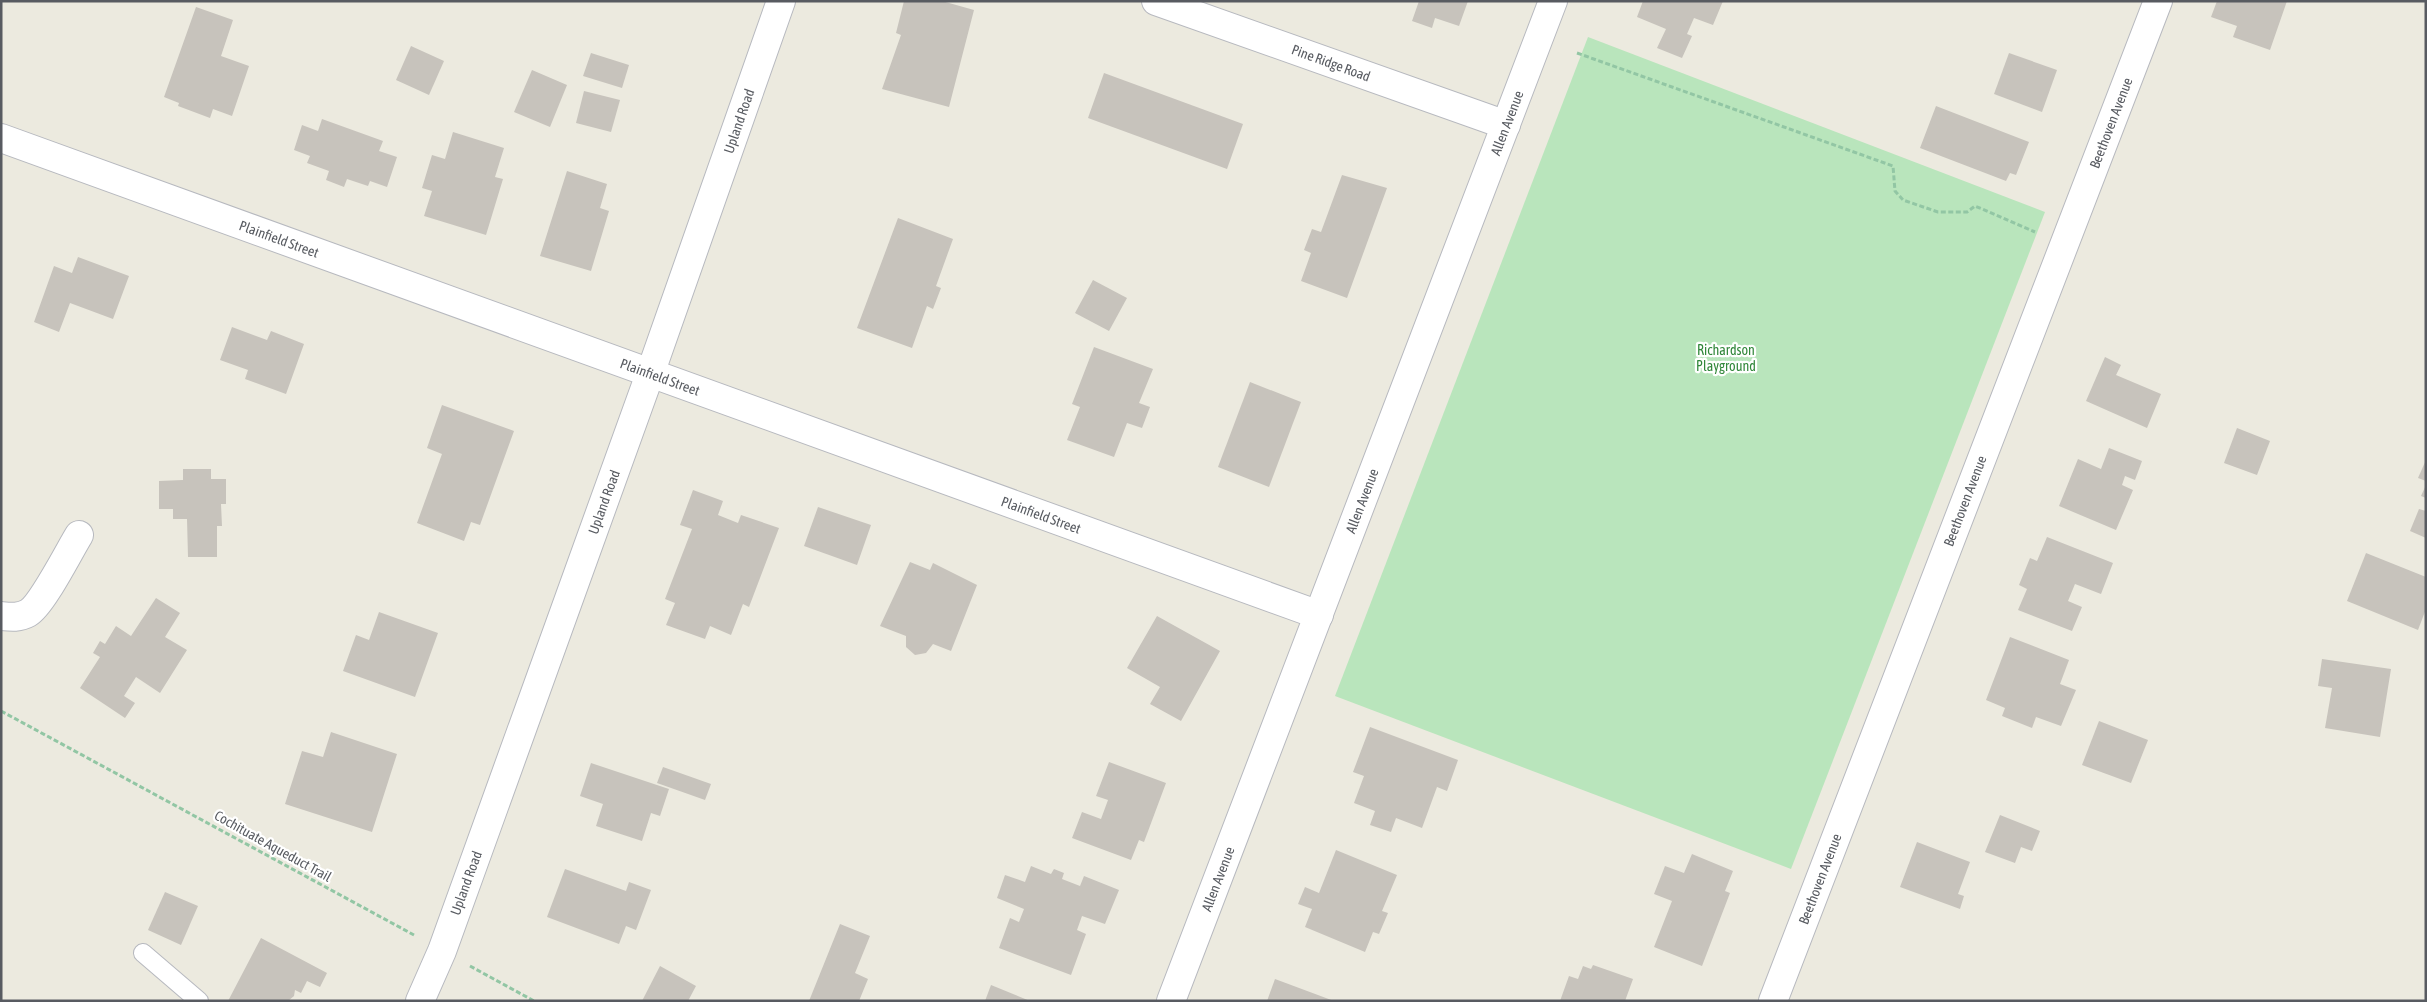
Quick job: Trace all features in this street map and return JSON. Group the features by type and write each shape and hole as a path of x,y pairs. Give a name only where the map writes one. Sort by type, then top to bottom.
{"street":[{"name":"Upland Road","path":"420,1001 442,951 650,374 781,1"},
{"name":"Pine Ridge Road","path":"1156,1 1506,125"},
{"name":"Allen Avenue","path":"1171,1001 1553,1"},
{"name":"Beethoven Avenue","path":"1773,1001 2158,1"},
{"name":"Plainfield Street","path":"1,138 1319,615"},
{"path":"1,616 15,618 29,612 40,599 79,535"}],"lane":[{"path":"143,953 199,1001"}],"path":[{"path":"1577,53 1893,166 1895,191 1903,200 1938,212 1967,212 1975,206 2041,235"},
{"name":"Cochituate Aqueduct Trail","path":"1,711 534,1001"}],"green space":[{"name":"Richardson Playground","path":"1588,37 2045,212 1791,869 1335,696"}],"building":[{"path":"904,1 942,1 974,10 949,107 882,89 901,35 896,33"},
{"path":"1419,1 1468,1 1459,26 1435,18 1432,28 1412,21"},
{"path":"1643,1 1723,1 1713,25 1694,18 1687,34 1692,36 1682,58 1657,48 1666,29 1637,17"},
{"path":"2217,1 2287,1 2270,50 2233,37 2237,26 2211,17"},
{"path":"196,7 233,20 221,56 249,66 232,116 213,109 210,118 178,106 179,103 164,97"},
{"path":"411,46 444,61 429,95 396,80"},
{"path":"591,53 629,65 622,88 583,76"},
{"path":"2009,53 2057,70 2042,112 1994,94"},
{"path":"532,70 567,85 550,127 514,112"},
{"path":"1104,73 1243,124 1227,169 1088,118"},
{"path":"584,91 620,100 611,132 576,123"},
{"path":"1936,106 2029,142 2016,175 2010,173 2006,181 1920,148"},
{"path":"322,119 383,141 379,151 397,157 387,187 370,181 368,186 347,179 344,187 326,180 329,171 307,163 310,156 294,150 302,125 318,131"},
{"path":"453,132 504,148 495,177 503,179 486,235 424,216 432,191 422,188 432,155 445,159"},
{"path":"567,171 607,184 600,208 609,211 591,271 540,256"},
{"path":"1342,175 1387,188 1347,298 1301,281 1311,253 1304,250 1312,229 1321,232"},
{"path":"898,218 953,239 936,286 941,288 933,309 927,306 912,348 857,328"},
{"path":"78,257 129,276 113,319 70,303 59,332 34,322 54,266 72,273"},
{"path":"1093,280 1127,298 1109,331 1075,313"},
{"path":"232,327 267,340 271,331 304,344 286,394 245,379 248,370 220,360"},
{"path":"1094,347 1153,369 1139,403 1150,407 1142,428 1127,423 1114,457 1067,440 1080,407 1072,404"},
{"path":"2105,357 2121,365 2116,375 2161,394 2147,428 2086,401"},
{"path":"1250,382 1301,402 1269,487 1218,467"},
{"path":"442,405 514,431 480,525 471,522 464,541 417,523 442,454 427,448"},
{"path":"2237,428 2270,441 2257,475 2224,463"},
{"path":"2109,448 2142,461 2135,480 2125,476 2122,485 2133,490 2116,530 2059,506 2078,459 2101,469"},
{"path":"2426,460 2426,481 2418,478"},
{"path":"183,469 211,469 211,479 226,479 226,504 221,504 222,526 217,526 217,557 188,557 187,519 173,519 173,509 159,509 159,481 183,480"},
{"path":"2426,485 2426,498 2421,496"},
{"path":"693,490 723,501 718,515 738,523 741,515 779,528 749,607 743,604 731,635 710,626 705,639 666,625 675,603 665,599 692,529 680,525"},
{"path":"818,507 871,525 857,565 804,546"},
{"path":"2419,509 2426,511 2426,538 2410,531"},
{"path":"2047,537 2113,563 2101,594 2075,584 2068,601 2082,607 2072,631 2018,610 2027,589 2019,585 2030,558 2037,561"},
{"path":"2366,553 2426,577 2426,609 2418,630 2347,601"},
{"path":"910,562 930,570 933,563 977,585 951,651 933,644 926,653 915,655 906,647 906,636 880,626"},
{"path":"156,598 180,613 165,637 187,650 160,693 136,677 124,696 135,703 125,718 80,688 100,657 93,653 100,641 105,644 116,626 131,636"},
{"path":"379,612 438,633 415,697 343,671 356,635 369,640"},
{"path":"1157,616 1220,651 1181,721 1150,704 1160,687 1127,668"},
{"path":"2010,637 2069,660 2060,684 2076,690 2061,726 2036,717 2032,728 2002,716 2005,708 1986,700"},
{"path":"2322,659 2391,669 2380,737 2325,728 2332,688 2318,686"},
{"path":"2099,721 2148,740 2131,783 2082,765"},
{"path":"1370,727 1458,760 1447,791 1437,787 1422,828 1396,818 1391,832 1370,825 1375,811 1354,803 1364,776 1353,772"},
{"path":"331,732 397,754 372,832 285,804 302,751 323,757"},
{"path":"1109,762 1166,783 1144,842 1139,840 1131,860 1072,838 1082,812 1101,819 1108,800 1096,796"},
{"path":"591,763 669,789 660,816 651,813 642,841 596,826 603,804 580,796"},
{"path":"663,767 711,784 705,800 657,783"},
{"path":"2000,815 2040,831 2032,851 2021,847 2015,863 1985,852"},
{"path":"1917,842 1970,862 1958,894 1964,896 1960,909 1900,887"},
{"path":"1336,850 1397,875 1382,911 1388,913 1379,934 1373,932 1365,952 1305,927 1312,909 1298,904 1305,887 1319,893"},
{"path":"1692,854 1733,871 1725,891 1730,893 1702,966 1654,947 1672,901 1654,894 1665,866 1684,873"},
{"path":"1031,866 1051,874 1054,869 1064,873 1062,879 1080,886 1084,876 1119,890 1105,924 1082,916 1077,930 1086,934 1071,975 999,948 1010,918 1019,922 1024,909 997,898 1005,875 1025,882"},
{"path":"565,869 626,891 629,882 651,890 636,930 626,926 619,944 547,917"},
{"path":"165,892 198,906 181,945 148,930"},
{"path":"840,924 870,936 855,973 868,979 859,1001 809,1001"},
{"path":"261,938 327,973 320,987 307,981 301,993 295,990 294,996 288,1001 228,1001"},
{"path":"1593,965 1633,979 1625,1001 1560,1001 1569,976 1578,979 1583,966 1591,969"},
{"path":"660,966 696,986 688,1001 642,1001"},
{"path":"1275,979 1334,1001 1267,1001"},
{"path":"991,985 1030,1001 985,1001"}]}
